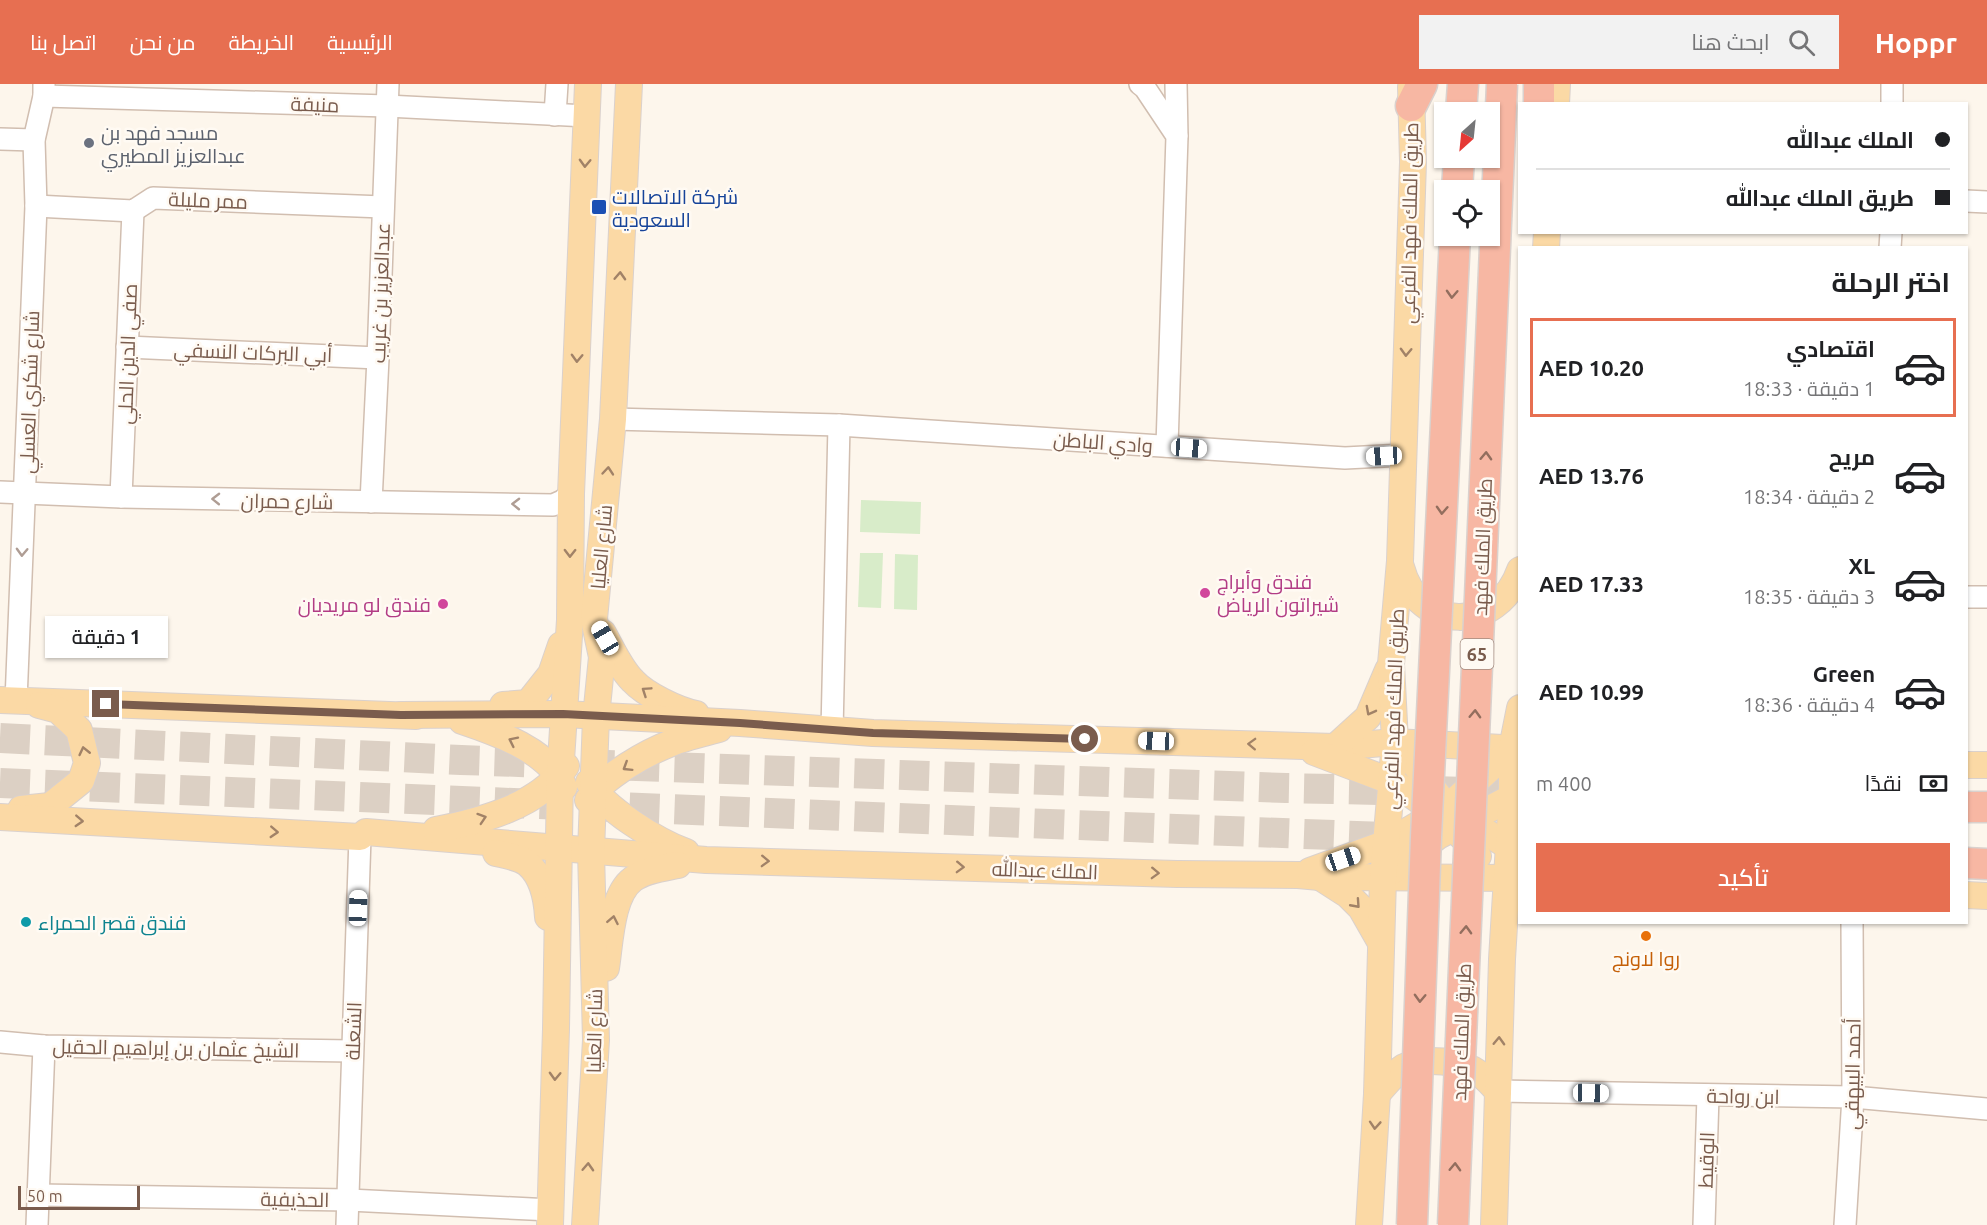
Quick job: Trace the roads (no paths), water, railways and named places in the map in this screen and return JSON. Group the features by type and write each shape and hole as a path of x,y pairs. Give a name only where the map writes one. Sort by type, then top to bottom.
{"highway":[{"path":"1462,102 1463,84"},
{"name":"طريق الملك فهد","path":"1453,1225 1502,84"},
{"path":"1539,84 1539,102"},
{"name":"طريق الملك فهد","path":"1412,1225 1426,825 1455,246"},
{"path":"1968,807 1987,807"},
{"path":"1968,863 1987,864"}],"main road":[{"name":"شارع العليا","path":"585,1225 596,1040 591,852 596,717 602,657 582,619 571,494 588,84"},
{"name":"شارع العليا","path":"551,1217 563,714 582,619 613,419 629,84"},
{"path":"1556,102 1557,84"},
{"name":"طريق الملك فهد الفرعي","path":"1369,1225 1377,1094 1383,878 1395,742 1391,664 1400,561 1415,91"},
{"path":"1400,561 1405,582 1415,597 1428,608 1444,615 1461,617 1479,614 1494,607 1507,595 1518,575"},
{"path":"401,715 528,703 551,674 582,619 616,656 634,682 660,700 686,712 740,723"},
{"path":"1335,747 1368,717 1391,664"},
{"path":"8,700 455,719 520,743 560,776 591,852"},
{"path":"0,811 50,806 81,781 87,763 79,730 58,710 8,700"},
{"path":"401,715 563,714 740,723 832,731 1335,747 1395,742 1516,749"},
{"path":"563,714 583,771 594,791 620,813 666,845 706,860"},
{"path":"405,835 463,825 507,810 534,796 560,776 596,717"},
{"path":"560,849 576,818 594,791 642,758 673,742 740,723"},
{"path":"1494,1225 1502,959 1506,878 1514,851 1518,728"},
{"path":"1395,742 1417,767 1472,846 1506,878"},
{"path":"1297,746 1393,782 1514,851"},
{"path":"1383,878 1438,836 1451,817 1516,749"},
{"path":"1968,765 1987,765"},
{"path":"1309,876 1451,817 1516,794"},
{"path":"0,817 360,837 366,832 706,860"},
{"path":"405,835 505,855 528,863 547,898 556,1029"},
{"path":"596,1040 614,914 622,891 633,879 653,870 706,860"},
{"name":"الملك عبدالله","path":"706,860 1154,873 1506,878"},
{"path":"1309,876 1348,895 1361,908 1381,943"},
{"path":"1968,895 1987,896"},
{"path":"1502,959 1518,919"},
{"path":"1377,1094 1402,1068 1432,1060 1467,1067 1479,1073 1498,1091"}],"street":[{"name":"عبدالعزيز بن غريب","path":"371,502 388,84"},
{"path":"555,115 557,84"},
{"path":"1140,84 1177,136"},
{"path":"1167,447 1177,136 1176,84"},
{"path":"1892,84 1892,102"},
{"name":"منيفة","path":"44,90 587,116"},
{"name":"شارع شكري العسلي","path":"8,700 25,493 36,206 34,140 44,90"},
{"path":"0,139 34,140"},
{"name":"ممر مليلة","path":"36,206 133,211 153,198 382,207"},
{"path":"1968,201 1987,202"},
{"name":"صفي الدين الحلي","path":"121,497 133,211"},
{"name":"أبي البركات النسفي","path":"127,347 378,358"},
{"name":"وادي الباطن","path":"613,419 839,425 1345,458 1403,455"},
{"path":"832,731 839,425"},
{"name":"شارع حمران","path":"0,492 121,497 553,505 571,494"},
{"path":"1968,597 1987,597"},
{"name":"الشعلة","path":"347,1225 360,837"},
{"name":"أحمد البيهقي","path":"1845,1225 1853,1097 1852,924"},
{"name":"الشيخ عثمان بن إبراهيم الحقيل","path":"0,1042 44,1046 352,1051"},
{"path":"37,1225 44,1046"},
{"name":"ابن رواحة","path":"1498,1091 1853,1097 1987,1109"},
{"name":"الوقيط","path":"1704,1225 1708,1095"},
{"name":"الحذيفية","path":"39,1195 349,1200 551,1217"}],"tunnel":[{"path":"0,738 461,760 1286,788 1518,793"},
{"path":"0,783 1409,838"}],"place":[{"name":"مسجد فهد بن عبدالعزيز المطيري","path":"89,143"},
{"name":"شركة الاتصالات السعودية","path":"599,207"},
{"name":"فندق وأبراج شيراتون الرياض","path":"1205,593"},
{"name":"فندق لو مريديان","path":"443,604"},
{"name":"فندق قصر الحمراء","path":"26,922"},
{"name":"روا لاونج","path":"1646,936"}]}
